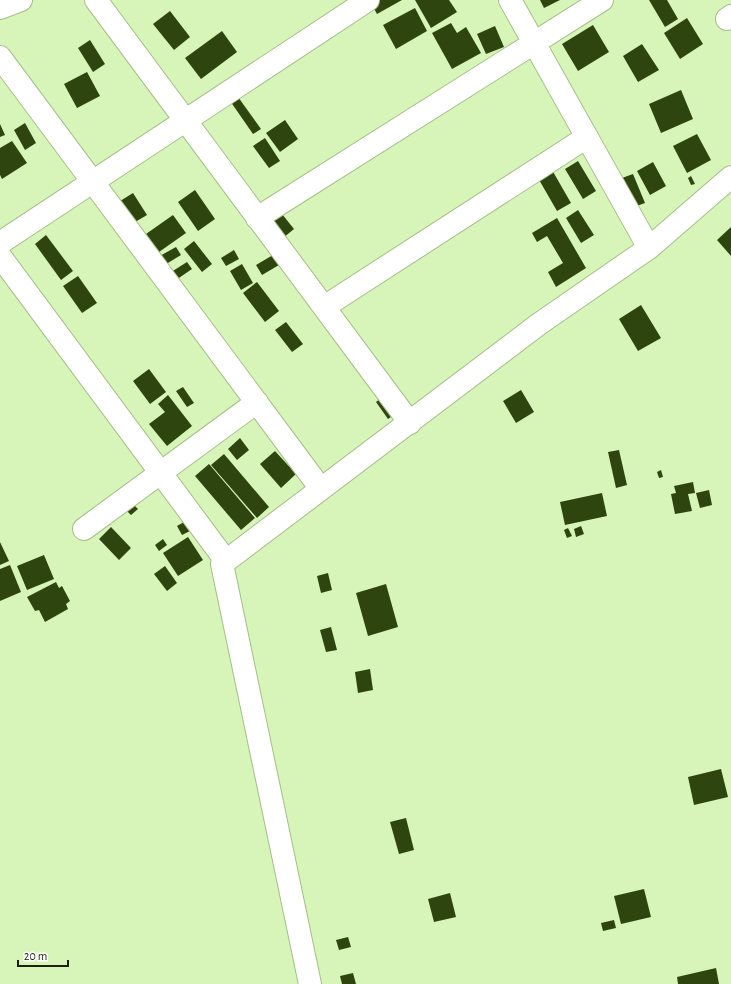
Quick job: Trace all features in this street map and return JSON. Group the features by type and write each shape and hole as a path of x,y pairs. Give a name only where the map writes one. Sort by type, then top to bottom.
{"street":[{"path":"0,8 21,0"},
{"path":"96,0 410,423"},
{"path":"0,243 368,0"},
{"path":"510,0 649,248"},
{"path":"258,218 602,0"},
{"path":"0,57 321,489"},
{"path":"324,307 587,137"},
{"path":"310,984 222,564 539,324 649,248 731,177"},
{"path":"0,256 226,561"},
{"path":"84,529 257,402"}],"building":[{"path":"377,0 402,0 377,14 371,3"},
{"path":"415,0 449,0 457,12 431,28"},
{"path":"540,0 560,0 544,8"},
{"path":"649,0 667,0 678,19 665,27"},
{"path":"415,8 427,31 396,49 383,25"},
{"path":"170,11 190,37 174,50 153,24"},
{"path":"687,18 703,44 680,59 664,33"},
{"path":"451,23 457,33 466,27 481,53 452,69 432,33"},
{"path":"593,25 609,52 578,71 562,44"},
{"path":"495,26 504,47 486,54 477,34"},
{"path":"222,31 237,52 201,79 185,58"},
{"path":"90,40 105,64 93,72 78,48"},
{"path":"642,44 659,70 638,82 623,56"},
{"path":"87,72 100,96 77,108 64,84"},
{"path":"233,90 261,129 253,134 226,95"},
{"path":"681,90 693,119 661,133 649,104"},
{"path":"285,120 298,139 280,152 266,133"},
{"path":"25,123 36,143 25,150 14,130"},
{"path":"0,124 5,135 0,137"},
{"path":"697,134 711,160 687,173 673,146"},
{"path":"265,138 280,161 269,168 253,146"},
{"path":"12,141 27,163 2,179 0,175 0,148"},
{"path":"578,161 596,191 583,199 565,169"},
{"path":"653,162 666,186 650,195 637,171"},
{"path":"552,170 571,203 557,211 538,178"},
{"path":"633,174 645,203 634,207 622,178"},
{"path":"691,176 695,184 691,185 688,178"},
{"path":"195,190 215,219 198,231 178,202"},
{"path":"133,193 147,215 130,225 117,203"},
{"path":"578,210 594,235 581,243 566,218"},
{"path":"282,214 294,229 283,238 271,223"},
{"path":"173,215 186,233 159,252 146,234"},
{"path":"557,218 586,268 556,287 548,272 563,263 547,236 537,242 532,233"},
{"path":"731,227 731,256 717,240"},
{"path":"46,235 73,271 61,280 35,244"},
{"path":"194,241 212,264 202,272 184,249"},
{"path":"176,247 181,255 163,266 158,257"},
{"path":"234,250 239,259 226,266 221,258"},
{"path":"273,255 279,265 262,275 256,265"},
{"path":"187,262 192,269 173,282 168,274"},
{"path":"242,264 253,283 241,290 230,271"},
{"path":"78,276 97,303 82,313 63,286"},
{"path":"257,282 279,311 265,322 243,293"},
{"path":"641,305 661,338 638,351 619,319"},
{"path":"286,322 303,344 292,352 275,330"},
{"path":"149,369 166,392 150,404 133,381"},
{"path":"183,387 194,403 187,407 176,391"},
{"path":"521,390 534,412 516,423 503,401"},
{"path":"168,395 192,426 167,446 149,424 165,412 158,404"},
{"path":"385,395 398,412 388,419 376,402"},
{"path":"240,438 249,450 237,460 228,449"},
{"path":"619,450 627,485 616,488 608,452"},
{"path":"275,451 296,474 281,488 260,464"},
{"path":"224,454 269,507 257,518 211,465"},
{"path":"209,464 255,518 241,530 195,476"},
{"path":"661,470 663,477 659,478 657,472"},
{"path":"693,482 695,493 688,494 692,511 675,514 671,494 676,493 674,486"},
{"path":"709,490 712,505 700,508 696,493"},
{"path":"602,493 607,516 565,525 560,502"},
{"path":"132,503 138,509 131,515 126,510"},
{"path":"184,522 190,531 182,535 177,526"},
{"path":"581,526 584,534 576,537 574,529"},
{"path":"111,527 131,548 119,560 99,539"},
{"path":"568,528 572,536 567,538 564,530"},
{"path":"188,537 203,560 178,576 163,553"},
{"path":"163,539 167,545 159,551 155,545"},
{"path":"0,542 9,561 0,565"},
{"path":"44,555 54,579 27,590 17,566"},
{"path":"10,565 21,592 0,601 0,569"},
{"path":"165,566 177,583 167,591 154,574"},
{"path":"328,573 332,590 321,593 317,576"},
{"path":"56,582 59,588 62,586 70,601 66,604 68,609 45,622 39,610 35,611 27,597"},
{"path":"386,584 398,627 368,636 356,593"},
{"path":"331,627 337,650 326,652 320,630"},
{"path":"370,669 373,690 358,693 355,672"},
{"path":"721,769 728,797 694,805 688,777"},
{"path":"406,818 414,850 399,854 390,822"},
{"path":"644,889 651,917 621,924 614,896"},
{"path":"450,893 456,917 434,922 428,899"},
{"path":"614,920 616,928 603,931 601,923"},
{"path":"348,937 351,947 339,950 336,940"},
{"path":"716,968 719,984 678,984 677,977"},
{"path":"353,973 356,984 342,984 340,976"}]}
